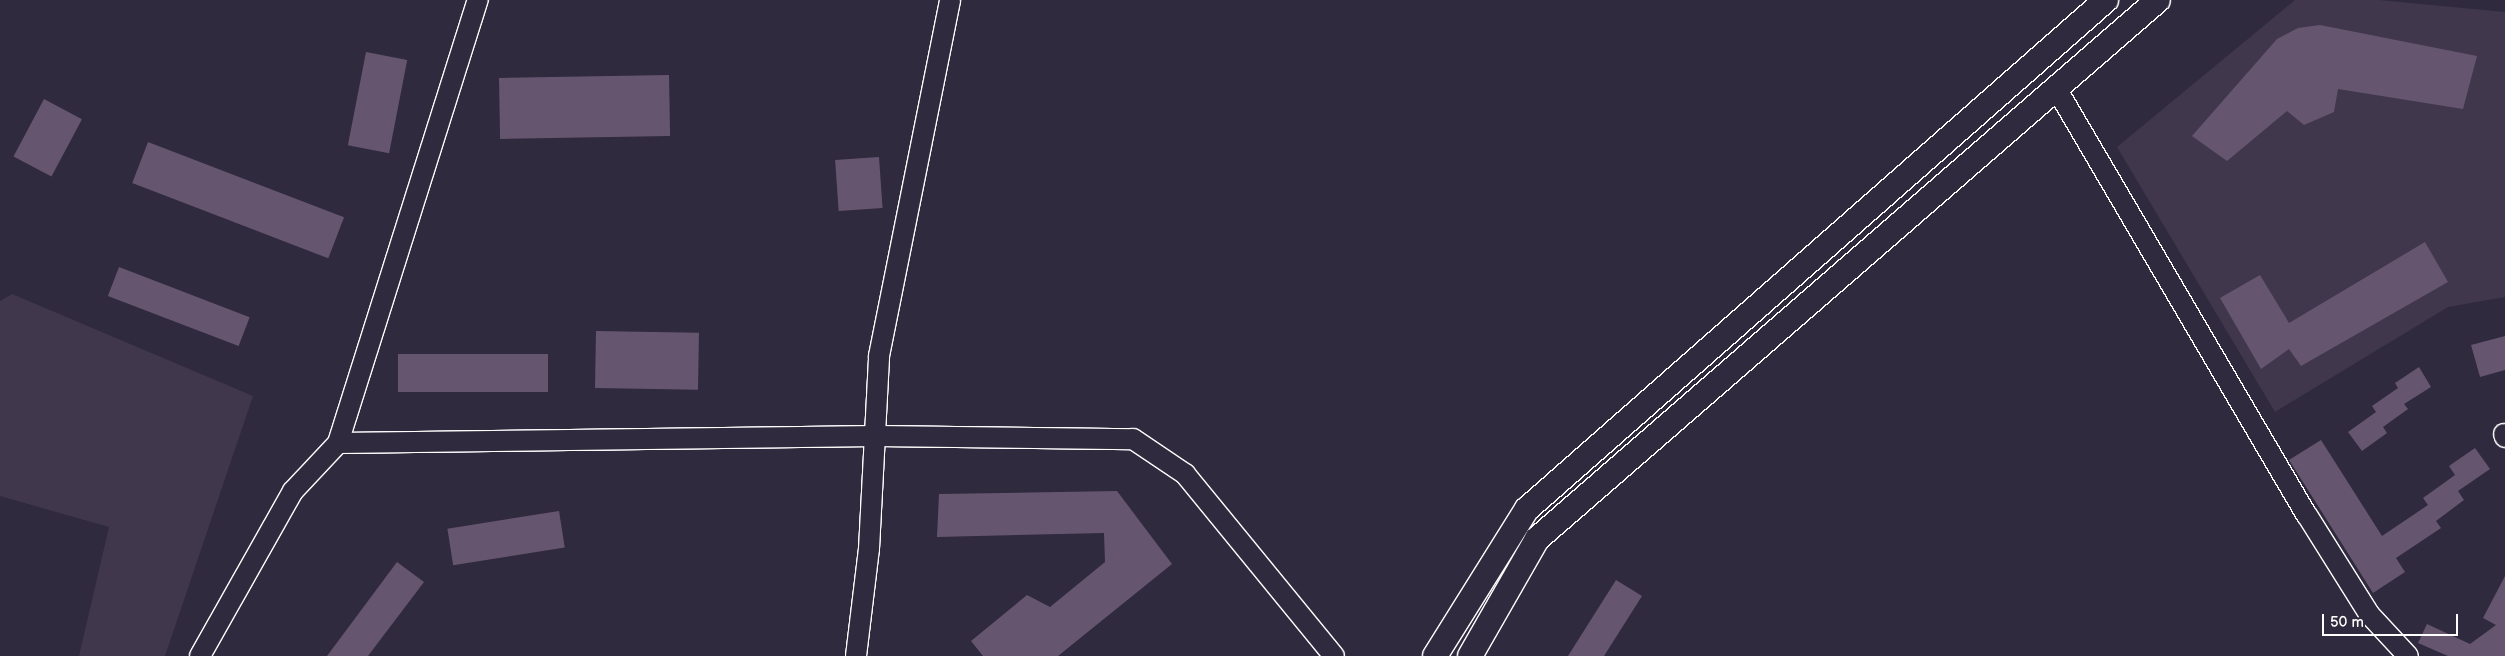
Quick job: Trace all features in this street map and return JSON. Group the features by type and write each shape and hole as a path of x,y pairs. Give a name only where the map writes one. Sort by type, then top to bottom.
{"street":[{"path":"200,656 293,491 338,443 478,0"},
{"path":"856,656 877,436 879,356 950,0"},
{"path":"1435,656 1527,509 2106,0"},
{"path":"1470,656 1537,539 2158,0"},
{"path":"2056,88 2306,515 2369,614 2408,656"},
{"path":"338,443 877,436 1133,439 1185,474 1334,656"}],"shaded area":[{"path":"2295,0 2379,0 2505,12 2505,297 2448,307 2275,412 2117,147"},
{"path":"12,294 253,396 165,656 79,656 109,527 0,496 0,301"}],"building":[{"path":"2320,25 2477,56 2463,109 2338,89 2334,112 2304,125 2287,111 2227,161 2192,136 2277,39 2298,28"},
{"path":"366,52 407,60 389,153 348,145"},
{"path":"669,75 670,136 500,139 499,78"},
{"path":"44,99 82,119 51,177 13,156"},
{"path":"148,142 344,217 328,258 132,183"},
{"path":"879,157 883,208 839,211 835,160"},
{"path":"2425,242 2448,282 2301,366 2289,349 2261,369 2220,298 2260,275 2289,323"},
{"path":"119,267 250,317 239,346 108,296"},
{"path":"596,331 699,333 698,390 595,388"},
{"path":"2505,336 2505,370 2480,377 2471,345"},
{"path":"398,354 548,354 548,392 398,392"},
{"path":"2419,367 2431,387 2404,404 2408,409 2383,427 2387,433 2362,451 2348,432 2376,412 2372,406 2398,388 2395,383"},
{"path":"2321,440 2382,536 2428,505 2423,498 2455,475 2449,466 2475,448 2490,469 2458,491 2464,500 2436,521 2441,528 2396,558 2405,572 2373,593 2289,460"},
{"path":"1117,491 1172,564 1058,656 983,656 971,641 1027,595 1050,607 1105,562 1104,533 937,537 939,494"},
{"path":"559,511 565,548 453,565 447,529"},
{"path":"397,562 424,582 368,656 327,656"},
{"path":"2505,576 2505,656 2448,656 2418,643 2427,624 2470,644 2496,625 2483,618"},
{"path":"1616,580 1642,596 1604,656 1568,656"}]}
